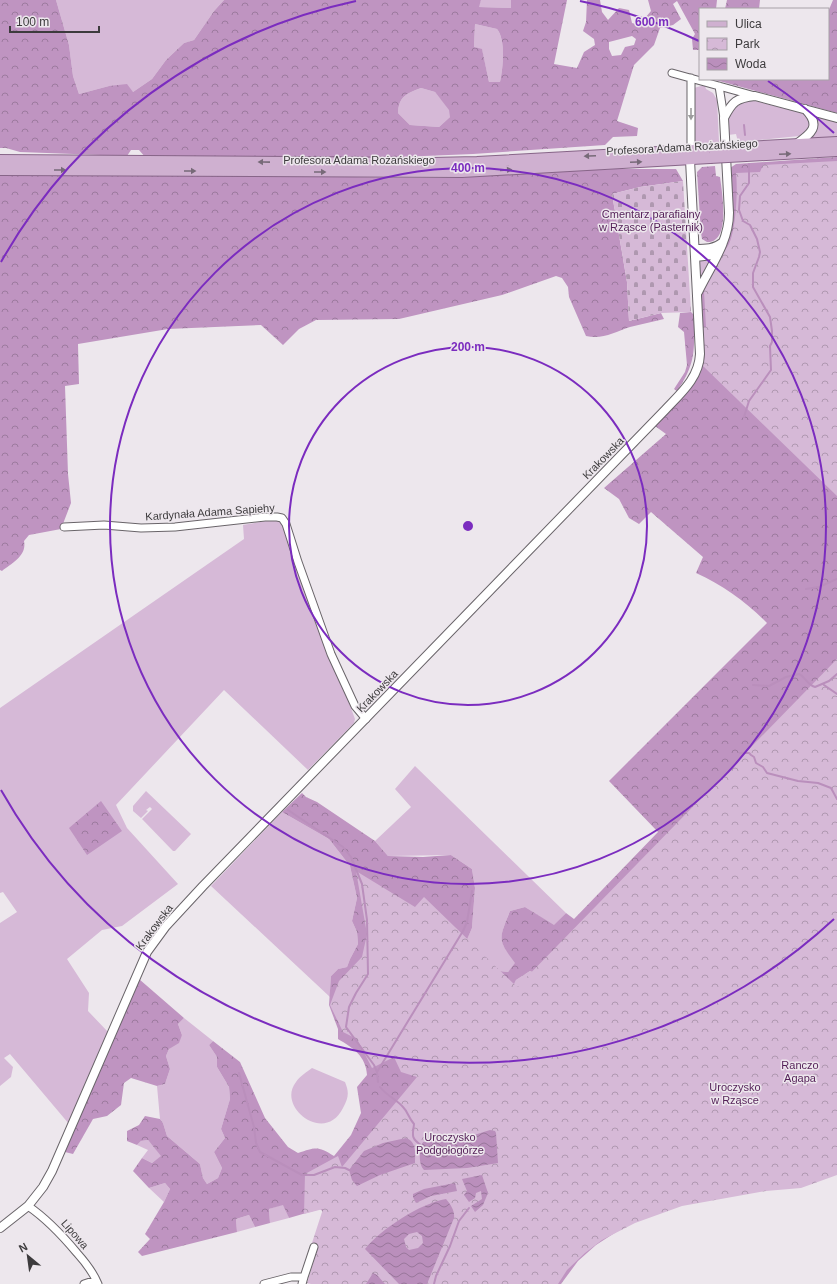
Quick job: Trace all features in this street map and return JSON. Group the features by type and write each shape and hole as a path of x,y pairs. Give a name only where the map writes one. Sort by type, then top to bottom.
{"main road":[{"name":"Profesora Adama Rożańskiego","path":"746,151 794,145 837,142"},
{"name":"Profesora Adama Rożańskiego","path":"0,170 440,172 746,151 837,151"},
{"name":"Profesora Adama Rożańskiego","path":"0,160 445,163 691,155"}],"street":[{"path":"672,73 837,118"},
{"path":"691,78 691,155"},
{"path":"697,292 718,253 727,232 729,213 724,118 719,86"},
{"path":"724,118 729,107 736,100 755,96"},
{"path":"794,145 808,135 814,124 812,117 805,109"},
{"name":"Krakowska","path":"0,1228 28,1206 43,1187 52,1171 147,952 166,926 686,387 694,376 699,362 691,155"},
{"path":"695,253 718,246 723,241"},
{"path":"695,253 712,255 718,253"},
{"name":"Kardynała Adama Sapiehy","path":"64,527 104,525 141,528 176,527 266,517 281,517 286,522 298,562 329,648 355,706 366,719"},
{"name":"Lipowa","path":"28,1206 42,1215 62,1235 93,1272 97,1282"},
{"path":"264,1284 291,1277 303,1280 314,1247"},
{"path":"84,1284 97,1282"}],"green space":[{"path":"0,0 56,0 69,45 73,76 79,94 109,86 127,84 133,92 152,79 166,60 184,43 194,40 214,11 224,0 481,0 479,7 511,8 511,0 567,0 554,64 577,68 584,52 595,45 594,39 583,31 586,22 587,0 600,0 602,12 608,20 619,8 629,10 632,23 639,25 651,11 648,0 717,0 716,8 699,8 699,50 693,50 692,39 695,34 677,1 673,4 681,19 673,25 660,28 654,45 634,65 617,121 638,128 637,136 613,137 605,145 473,154 375,158 146,158 139,150 131,150 127,156 20,152 0,148","holes":["475,24 497,29 500,34 503,47 503,62 500,82 489,82 482,49 474,47","632,36 636,39 634,45 625,47 621,55 612,56 609,49 609,42","421,88 435,92 449,110 450,117 439,127 410,125 398,113 400,103 404,96"]},
{"path":"56,0 224,0 214,11 194,40 184,43 166,60 152,79 133,92 109,86 79,94 73,76 69,45"},
{"path":"481,0 511,0 511,8 478,7"},
{"path":"727,0 760,0 759,8 725,8"},
{"path":"833,0 837,0 837,113 716,80 829,80 829,10"},
{"path":"475,24 497,29 500,34 503,54 500,82 489,82 482,50 474,47"},
{"path":"705,86 706,89 713,93 717,100 719,142 695,146 693,141 694,88"},
{"path":"421,88 435,92 450,110 450,117 439,127 410,125 398,113 400,103 404,96"},
{"path":"751,100 805,114 810,123 808,132 799,136 738,142 736,134 728,135 730,116 734,109"},
{"path":"816,116 837,122 837,137 811,139 816,131"},
{"name":"Uroczysko Podgołogórze","path":"837,157 837,788 689,1185 596,1245 578,1261 561,1284 536,1284 327,1215 320,1209 289,1218 283,1205 269,1209 270,1223 255,1227 249,1215 236,1219 237,1232 142,1256 138,1252 150,1239 145,1234 170,1189 165,1183 149,1188 133,1171 142,1158 152,1163 161,1156 148,1140 141,1141 137,1145 127,1141 127,1131 139,1125 145,1116 160,1119 163,1123 167,1136 200,1164 203,1178 207,1184 218,1178 222,1168 214,1152 225,1138 221,1129 230,1099 229,1087 217,1067 217,1057 209,1045 213,1041 240,1062 265,1118 288,1147 298,1153 317,1148 334,1156 351,1135 361,1113 357,1087 367,1075 366,1068 358,1053 338,1039 338,1029 329,1005 331,976 338,969 347,967 358,944 357,932 352,921 357,898 350,866 329,839 282,812 302,793 375,841 388,856 423,857 451,855 472,869 475,888 472,928 453,972 407,1060 548,979 530,971 516,980 508,997 491,970 508,972 515,963 505,949 502,938 502,933 510,911 525,907 554,925 566,913 574,919 658,832 609,781 767,623 734,595 716,583 696,573 703,557 651,512 639,524 629,518 619,499 604,488 666,434 655,426 688,391 700,371 704,353 701,295 727,243 732,226 733,208 730,168 736,164"},
{"path":"837,161 837,496 703,366 705,355 703,327 706,327 704,291 714,269 713,268 729,244 735,220 737,199 736,173 760,172 763,165"},
{"path":"715,166 716,176 720,177 722,194 722,226 715,240 707,242 702,239 701,233 697,172 702,167"},
{"path":"614,169 676,169 683,181 640,187 612,194 627,282 629,321 661,313 664,319 630,327 603,336 586,336 569,297 568,287 562,278 556,276 502,295 399,319 316,320 299,329 283,345 261,325 168,329 78,344 79,384 65,386 68,474 71,503 61,529 29,535 24,541 23,551 18,559 2,571 0,570 0,176 150,175 454,178"},
{"name":"Cmentarz parafialny w Rząsce (Pasternik)","path":"683,181 691,312 661,313 629,321 627,282 612,194 640,187"},
{"path":"711,259 700,279 699,260"},
{"path":"691,312 694,315 693,355 688,372 677,391 674,389 685,372 687,365 684,332 678,327 680,313"},
{"path":"278,519 284,527 355,719 354,723 308,770 224,690 116,805 127,828 178,884 122,926 102,930 67,959 89,993 88,1011 108,1032 69,1124 10,1054 4,1058 13,1067 11,1077 0,1086 0,923 17,912 3,892 0,893 0,708 244,539 243,525"},
{"path":"837,659 837,1175 801,1188 766,1191 682,1206 635,1223 602,1240 585,1253 567,1270 558,1284 307,1283 318,1247 310,1249 323,1209 304,1214 305,1174 338,1156 342,1167 417,1077 401,1072 394,1057 372,1068 357,1039 343,1032 330,1005 339,981 362,957 367,934 356,871 415,907 424,897 517,987"},
{"path":"415,766 566,913 554,926 525,907 510,911 502,933 502,938 506,949 516,963 508,972 491,970 489,975 480,985 479,1003 488,1005 493,1000 508,996 516,980 530,971 548,979 549,1005 535,1011 528,1033 511,1043 494,1060 451,1073 418,1076 404,1071 407,1060 440,990 462,995 470,982 452,973 472,928 475,888 472,869 451,855 388,856 375,841 411,807 395,789"},
{"path":"146,791 191,834 175,851 173,851 142,819 152,809 150,807 141,818 133,811 133,806"},
{"path":"101,801 122,831 87,855 69,828"},
{"path":"282,812 329,839 350,866 357,898 352,921 357,932 358,944 347,967 338,969 331,976 330,997 211,886"},
{"path":"139,979 184,1018 178,1024 182,1035 179,1043 169,1049 166,1056 170,1069 165,1084 157,1086 131,1078 124,1083 121,1105 107,1116 93,1119 73,1154 65,1152"},
{"path":"184,1018 213,1041 209,1045 217,1057 217,1067 229,1087 230,1099 221,1129 225,1138 214,1152 222,1168 218,1178 207,1184 203,1178 200,1164 167,1136 163,1123 160,1119 157,1086 165,1084 170,1069 166,1056 169,1049 182,1035 178,1024"},
{"path":"312,1068 345,1082 347,1089 348,1095 343,1108 335,1119 325,1123 315,1123 305,1118 297,1111 292,1102 292,1092 296,1082"},
{"path":"148,1140 162,1156 152,1163 142,1158 148,1150 137,1145 141,1141"},
{"path":"165,1183 170,1189 164,1202 149,1188"},
{"path":"284,1204 289,1218 270,1223 269,1209"},
{"path":"249,1215 255,1227 237,1232 236,1219"}],"water":[{"path":"490,1130 495,1131 496,1133 498,1163 467,1168 424,1170 422,1167 420,1157 423,1142 454,1140"},
{"path":"406,1138 414,1145 415,1163 380,1175 357,1186 352,1180 349,1170 364,1151 383,1143"},
{"path":"482,1175 488,1193 483,1205 475,1212 471,1206 482,1199 481,1191 476,1193 475,1198 469,1202 464,1195 467,1191 462,1179"},
{"path":"455,1183 457,1191 431,1196 416,1203 413,1197 413,1194 424,1189"},
{"path":"446,1199 452,1208 454,1218 427,1284 399,1284 365,1249 391,1225 414,1211 436,1201","holes":["417,1232 422,1236 423,1243 418,1248 409,1250 406,1247 404,1239 409,1234"]},
{"path":"373,1273 377,1275 385,1284 366,1284"}],"waterway":[{"path":"744,125 745,135"},
{"path":"744,417 749,401 771,370 770,346 772,342 770,317 753,287 753,273 760,252 757,239 750,225 743,221 739,210 740,196 749,183 749,164"},
{"path":"806,589 819,587 837,579"},
{"path":"753,685 769,686 786,677 799,674 815,687 829,681 837,674"},
{"path":"824,685 837,694"},
{"path":"740,753 749,753 754,757 756,763 763,767 767,773 798,781 818,783 831,788 837,799"},
{"path":"288,810 343,847 351,857 362,884 367,920 368,974 349,1007 346,1027 374,1065 377,1072 378,1082"},
{"path":"377,1072 463,931 467,922 472,891"},
{"path":"239,1073 254,1127 256,1143 260,1152 302,1175 314,1175 335,1167 349,1170"},
{"path":"380,1087 405,1109 414,1124 414,1138 421,1145"},
{"path":"434,1284 459,1221 469,1208"}],"park label":[{"name":"Ranczo Agapa","path":"800,1071"},
{"name":"Uroczysko w Rząsce","path":"735,1093"}]}
